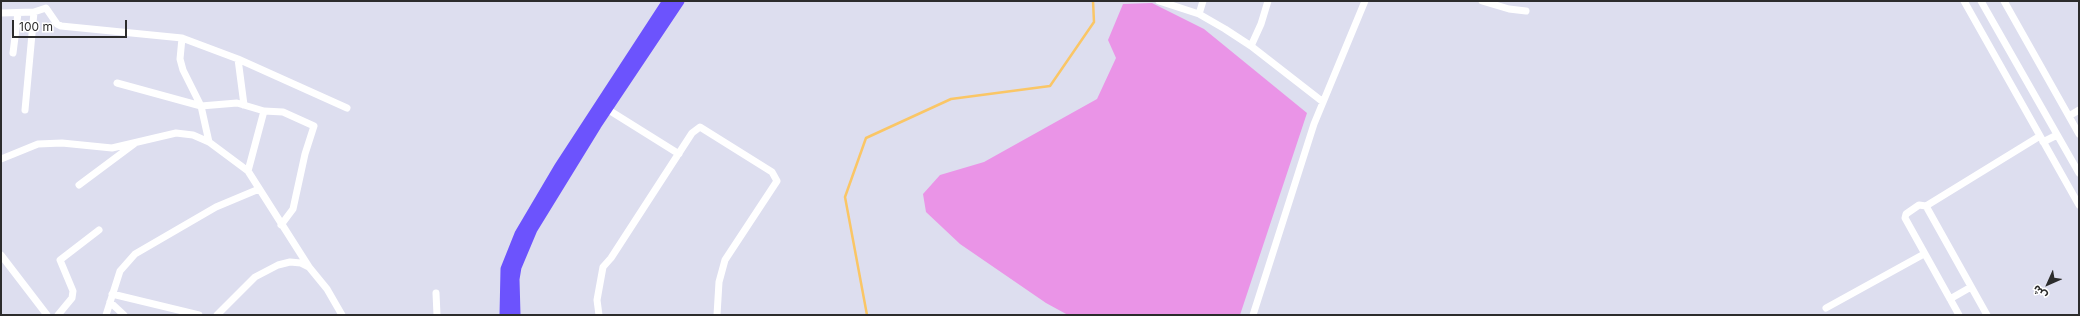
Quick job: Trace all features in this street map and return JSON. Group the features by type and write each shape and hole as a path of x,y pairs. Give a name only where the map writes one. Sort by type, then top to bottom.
{"main road":[{"path":"515,315 514,279 516,267 525,243 550,198 668,1"},
{"path":"506,315 506,269 513,248 559,168 679,1"}],"street":[{"path":"1159,1 1199,14 1251,46 1323,102"},
{"path":"1199,14 1203,1"},
{"path":"1251,46 1261,24 1268,1"},
{"path":"1482,1 1509,9 1526,11"},
{"path":"1964,1 2079,205"},
{"path":"1981,1 2079,173"},
{"path":"2004,1 2079,134"},
{"path":"1253,315 1323,102 1363,3"},
{"path":"1,13 34,12 46,5 57,24 61,26 182,38 238,59 347,108"},
{"path":"14,53 18,12"},
{"path":"25,110 34,12"},
{"path":"182,38 180,59 182,70 201,106 209,142"},
{"path":"238,59 244,105"},
{"path":"117,83 201,106 244,105 264,111 283,112 314,126 305,154 293,209 281,225"},
{"path":"605,106 679,154"},
{"path":"2069,116 2079,110"},
{"path":"248,171 264,111"},
{"path":"599,315 597,300 602,267 612,258 692,133 700,127 772,172 777,181 725,260 719,282 717,315"},
{"path":"1,159 38,144 62,143 112,148 176,133 193,135 209,142 248,171 281,225 309,267 327,289 342,315"},
{"path":"1959,315 1905,218 1906,214 1919,205 1926,206 2042,139 2057,135"},
{"path":"79,185 136,143"},
{"path":"106,315 120,271 135,254 216,207 259,189"},
{"path":"1926,206 1987,315"},
{"path":"58,315 72,298 73,291 60,260 99,230"},
{"path":"1826,308 1924,254"},
{"path":"1,255 46,315"},
{"path":"217,315 250,281 278,265 301,263 309,267"},
{"path":"1950,300 1971,287"},
{"path":"436,293 437,315"},
{"path":"112,294 199,315"},
{"path":"110,302 124,315"}],"shaded area":[{"path":"1152,3 1204,29 1307,113 1240,315 1068,315 1046,303 960,244 926,212 923,194 940,175 984,162 1097,99 1116,58 1108,40 1123,4"}],"waterway":[{"path":"867,315 845,197 866,138 951,99 1050,86 1094,22 1093,1"}]}
